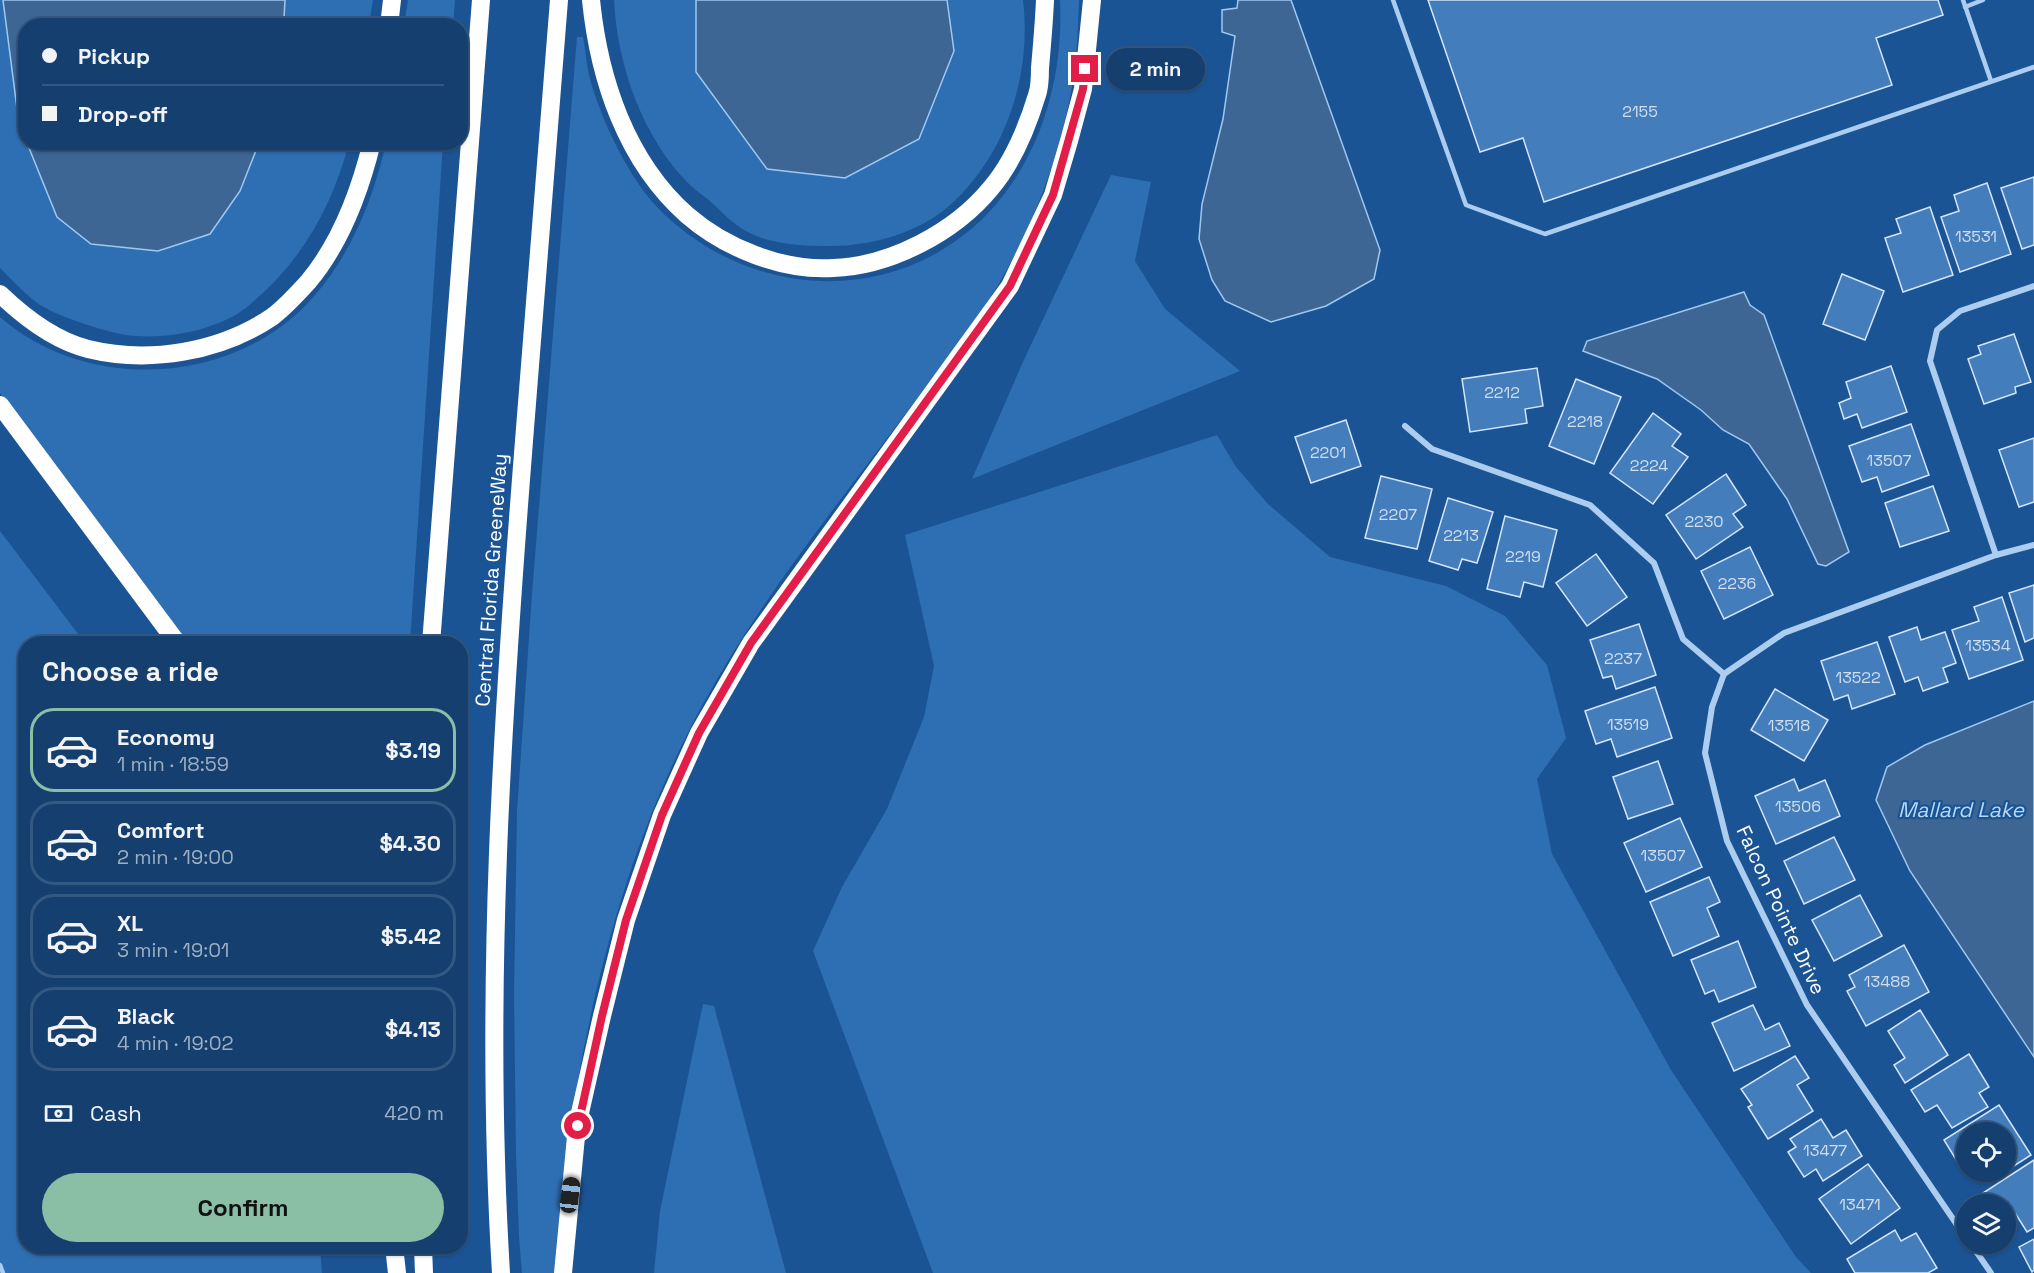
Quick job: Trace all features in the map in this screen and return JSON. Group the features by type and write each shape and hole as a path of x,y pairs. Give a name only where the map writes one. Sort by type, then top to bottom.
{"highway":[{"path":"389,18 392,0"},
{"path":"432,636 481,0"},
{"name":"Central Florida GreeneWay","path":"501,1273 495,1152 494,1062 497,843 509,632 559,0"},
{"path":"591,0 602,62 617,112 636,152 662,188 687,215 720,239 766,258 792,265 833,268 877,261 925,242 956,222 992,188 1019,144 1038,92 1045,0"},
{"path":"562,1273 578,1126 602,1016 626,920 662,815 699,733 751,643 1010,286 1053,195 1069,141 1083,89 1092,0"},
{"path":"0,294 18,311 45,330 87,349 120,354 154,355 201,348 240,333 273,316 308,282 323,260 350,209 370,150"},
{"path":"0,405 172,636"},
{"path":"395,1254 397,1273"},
{"path":"423,1254 424,1273"}],"street":[{"path":"1996,555 1930,361 1937,330 1960,311 2034,286"},
{"path":"1405,426 1432,449 1590,505 1654,564 1683,639 1724,674 1784,633 1996,555 2034,545"},
{"name":"Falcon Pointe Drive","path":"1724,674 1712,707 1705,753 1727,841 1807,1005 1956,1223"},
{"path":"1978,1254 1991,1273"}],"lane":[{"path":"1393,0 1466,205 1545,234 2034,67"},
{"path":"1963,0 1991,81"},
{"path":"1965,7 1983,0"},
{"path":"0,1265 3,1273"}],"shaded area":[{"path":"0,0 3,0 6,9 18,115 18,150 61,150 240,191 256,150 347,150 336,184 318,223 294,259 248,306 212,326 183,333 153,336 126,335 106,331 44,307 24,292 0,268"},
{"path":"285,0 373,0 370,18 284,18"},
{"path":"408,0 455,0 454,18 405,18"},
{"path":"614,0 696,0 696,72 954,51 947,0 1023,0 1025,28 1019,85 1000,138 986,163 969,186 937,215 909,231 862,244 820,246 776,242 756,236 732,222 673,167 646,123 627,75 616,25"},
{"path":"1060,0 1079,0 1073,83 1061,137 1034,215 990,299 805,547 726,663 670,770 642,838 599,980 570,1126 554,1273 522,1273 516,1153 514,994 517,811 532,594 577,37 583,37 590,80 619,151 638,183 659,209 694,238 732,260 774,275 816,281 859,279 901,269 941,250 978,223 999,201 1017,176 1032,149 1052,91 1060,30"},
{"path":"384,150 443,150 410,636 183,636 0,393 0,317 34,341 73,358 114,367 156,369 198,364 238,351 275,331 307,304 322,287 357,229"},
{"path":"1111,175 1151,182 1135,261 1165,309 1240,371 972,479 1022,364"},
{"path":"1217,435 1236,467 1268,504 1330,557 1446,586 1505,616 1547,665 1566,738 1537,779 1552,854 1671,1070 1796,1257 1811,1273 933,1273 813,951 842,887 887,809 924,717 934,666 905,535"},
{"path":"0,531 80,636 18,636 18,1254 321,1254 322,1273 0,1273"},
{"path":"703,1004 714,1006 786,1273 654,1273 660,1211"}],"water":[{"path":"3,0 285,0 284,18 18,18 18,116"},
{"path":"696,0 947,0 954,51 919,139 845,178 767,169 696,72"},
{"path":"1238,0 1291,0 1380,250 1374,279 1326,306 1271,322 1225,301 1212,280 1199,239 1202,204 1223,119 1235,36 1222,32 1222,10 1237,8"},
{"path":"30,150 256,150 240,191 210,234 158,251 91,244 57,217"},
{"path":"1744,292 1750,305 1764,315 1849,552 1826,566 1818,564 1787,499 1749,444 1723,430 1701,410 1657,379 1583,351 1587,341"},
{"name":"Mallard Lake","path":"2034,701 2034,1057 1910,871 1876,800 1887,767 1925,745"}],"building":[{"path":"1428,0 1938,0 1943,15 1876,38 1892,85 1544,202 1523,138 1480,152"},
{"path":"2034,177 2034,245 2022,249 2001,188"},
{"path":"1987,183 2011,254 1960,272 1941,217 1959,211 1954,195"},
{"path":"1930,207 1953,275 1903,292 1885,238 1901,233 1896,219"},
{"path":"1842,274 1884,291 1865,340 1823,324"},
{"path":"2014,334 2031,382 2015,387 2016,393 1984,404 1968,359 1981,354 1978,346"},
{"path":"1891,366 1907,412 1862,428 1857,414 1844,419 1839,403 1851,398 1846,382"},
{"path":"1537,368 1543,406 1525,409 1527,423 1470,432 1462,379"},
{"path":"1576,379 1621,397 1594,464 1549,446"},
{"path":"1653,413 1681,434 1672,446 1688,457 1653,504 1610,473"},
{"path":"1346,420 1361,466 1311,483 1295,437"},
{"path":"1911,424 1929,475 1882,492 1877,477 1862,482 1849,446"},
{"path":"2034,438 2034,502 2019,507 1999,450"},
{"path":"1726,474 1746,505 1733,514 1743,527 1696,559 1666,515"},
{"path":"1381,476 1432,489 1417,549 1365,538"},
{"path":"1933,486 1949,531 1900,547 1885,503"},
{"path":"1448,498 1493,512 1477,563 1462,559 1458,570 1429,561"},
{"path":"1505,516 1557,530 1543,587 1524,582 1520,597 1487,589"},
{"path":"1750,547 1773,595 1724,619 1701,571"},
{"path":"1596,554 1627,597 1587,626 1556,583"},
{"path":"2034,585 2034,638 2025,642 2009,593"},
{"path":"2002,597 2023,660 1969,679 1952,630 1979,621 1974,607"},
{"path":"1639,624 1656,675 1616,689 1612,676 1603,678 1590,640"},
{"path":"1917,627 1921,640 1945,632 1956,663 1943,668 1948,682 1923,691 1918,677 1905,682 1889,637"},
{"path":"1877,642 1895,694 1852,709 1848,695 1834,700 1821,661"},
{"path":"1655,687 1672,738 1617,757 1611,739 1596,744 1585,711"},
{"path":"1775,689 1828,720 1804,761 1751,730"},
{"path":"1658,761 1673,804 1628,819 1613,777"},
{"path":"1794,779 1799,791 1825,780 1840,816 1776,844 1755,796"},
{"path":"1680,818 1702,867 1646,892 1624,843"},
{"path":"1834,837 1855,880 1804,904 1784,861"},
{"path":"1709,877 1720,902 1707,908 1719,936 1673,956 1650,902"},
{"path":"1860,895 1882,936 1834,961 1812,920"},
{"path":"1738,941 1756,987 1719,1002 1714,990 1705,994 1691,960"},
{"path":"1904,945 1929,992 1866,1026 1847,991 1855,987 1849,975"},
{"path":"1753,1005 1765,1030 1779,1023 1790,1046 1734,1071 1712,1023"},
{"path":"1920,1010 1948,1055 1905,1083 1894,1065 1905,1058 1888,1031"},
{"path":"1969,1054 1989,1087 1979,1093 1988,1107 1962,1122 1956,1122 1956,1126 1952,1128 1937,1105 1925,1112 1911,1090"},
{"path":"1795,1056 1809,1078 1797,1085 1813,1111 1768,1139 1748,1107 1752,1105 1741,1089"},
{"path":"1999,1105 2010,1122 1972,1122"},
{"path":"1821,1119 1833,1138 1846,1130 1862,1156 1823,1181 1816,1169 1804,1177 1788,1152 1796,1147 1790,1139"},
{"path":"1956,1132 1956,1160 1944,1140"},
{"path":"2016,1132 2031,1155 2016,1165"},
{"path":"2034,1160 2034,1228 2027,1232 2016,1214 2016,1194 1983,1193 2000,1182 2016,1182 2016,1172"},
{"path":"1868,1164 1900,1208 1851,1244 1819,1199"},
{"path":"1895,1230 1901,1241 1916,1233 1937,1268 1928,1273 1855,1273 1847,1259"},
{"path":"2034,1239 2034,1270 2032,1272 2019,1247"}],"route":[{"path":"578,1126 626,920 662,815 699,733 751,643 1010,286 1053,195 1083,89 1085,69"}]}
